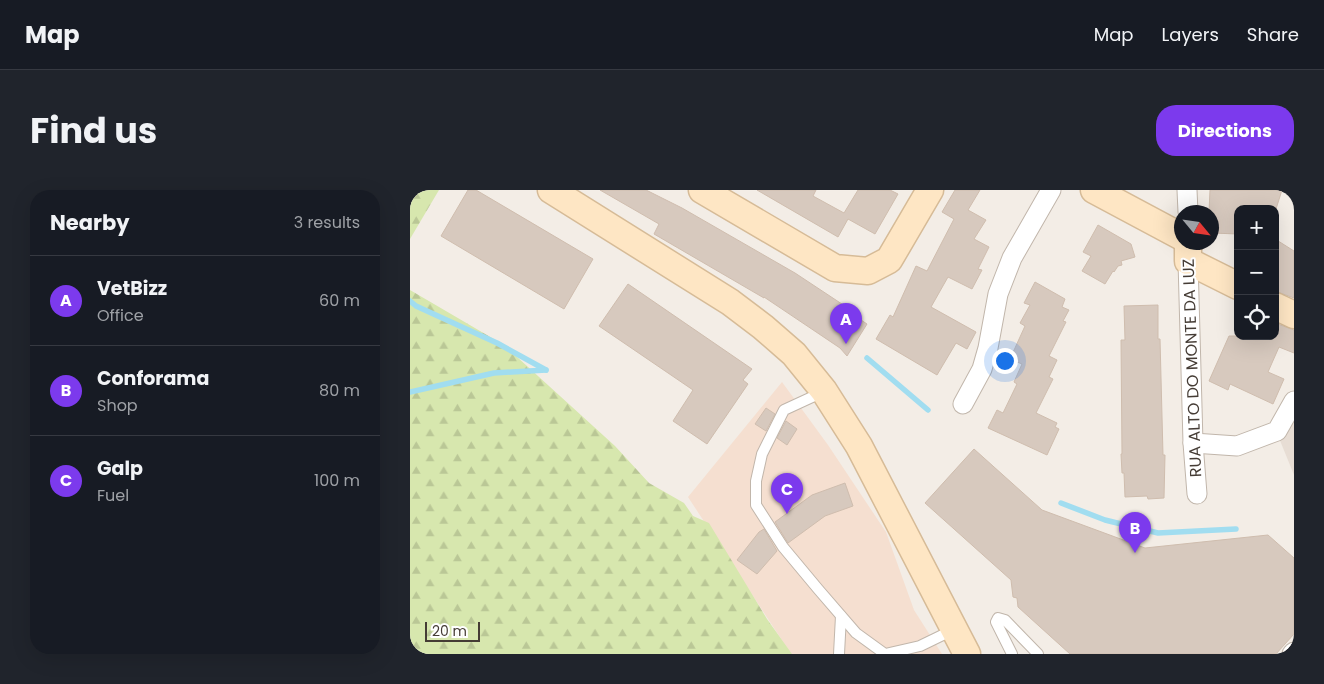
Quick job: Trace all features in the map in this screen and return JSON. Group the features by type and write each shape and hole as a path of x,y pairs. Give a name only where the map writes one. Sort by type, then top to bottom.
{"main road":[{"path":"551,190 730,302 764,327 794,354 824,391 863,452 966,654"},
{"path":"702,190 835,268 868,271 889,260 930,190"},
{"path":"1094,190 1174,240"},
{"path":"1190,250 1234,283"},
{"path":"1279,308 1294,315"}],"street":[{"path":"963,404 982,369 998,294 1012,258 1051,190"},
{"path":"1187,190 1188,205"},
{"name":"RUA ALTO DO MONTE DA LUZ","path":"1186,250 1193,443 1197,494"},
{"path":"1193,443 1237,446 1277,430 1294,401"}],"lane":[{"path":"824,391 784,410 762,454 756,481 756,505 783,546 841,616 856,633 885,654 920,646 954,630"},
{"path":"839,654 841,616"},
{"path":"1012,654 996,622 998,618 1005,620 1038,654"}],"shaded area":[{"path":"782,382 828,445 886,532 914,610 942,654 791,654 688,497"},
{"path":"1294,402 1294,475 1279,438"}],"green space":[{"path":"410,190 439,190 410,239"},
{"path":"410,290 504,345 615,446 649,483 684,503 693,516 709,523 767,619 792,654 410,654"}],"building":[{"path":"468,190 476,190 593,259 564,309 441,236"},
{"path":"600,190 646,190 682,208 795,273 854,312 852,314 867,324 847,356 840,348 764,297 654,234 659,224"},
{"path":"757,190 816,190 813,196 844,213 858,190 890,190 898,194 875,234 848,219 838,237"},
{"path":"955,190 980,190 968,210 986,220 974,239 989,247 978,269 982,270 972,289 948,277 931,307 976,332 967,349 956,343 937,375 876,339 890,315 893,317 916,266 927,271 954,219 942,212"},
{"path":"1210,190 1282,190 1277,205 1234,205 1234,234 1219,233 1219,205 1209,205"},
{"path":"1098,225 1131,244 1135,257 1121,261 1122,265 1113,271 1105,284 1082,271 1091,256 1083,252"},
{"path":"1279,242 1294,251 1294,298 1279,292"},
{"path":"1035,282 1065,299 1062,307 1069,310 1063,321 1066,322 1049,356 1057,360 1049,377 1053,379 1036,413 1057,423 1055,427 1059,429 1047,455 988,428 997,410 1003,413 1017,384 1014,382 1022,364 1010,359 1025,326 1020,323 1030,305 1024,303"},
{"path":"628,284 752,369 743,380 748,384 707,444 673,421 693,390 599,326"},
{"path":"1158,305 1163,455 1165,455 1164,498 1148,499 1147,496 1125,497 1121,454 1121,340 1125,340 1124,306"},
{"path":"1279,324 1294,330 1294,353 1279,347 1268,372 1284,379 1273,404 1230,384 1228,390 1209,381 1229,336 1234,336 1234,340 1279,340"},
{"path":"766,408 775,414 766,431 755,424"},
{"path":"786,421 797,429 787,445 777,438"},
{"path":"974,449 1042,510 1145,548 1268,535 1294,558 1294,634 1276,654 1070,654 1018,607 1017,598 1013,597 1011,580 925,503"},
{"path":"845,483 853,506 825,516 788,543 775,522 812,495"},
{"path":"764,529 777,551 757,574 737,560 759,532"}],"waterway":[{"path":"410,301 416,306 497,343 546,370"},
{"path":"867,358 928,410"},
{"path":"410,392 494,373 546,370"},
{"path":"1061,503 1105,520 1158,533 1236,529"}],"place":[{"name":"VetBizz","path":"846,344"},
{"name":"Galp","path":"787,514"},
{"name":"Conforama","path":"1135,553"}]}
